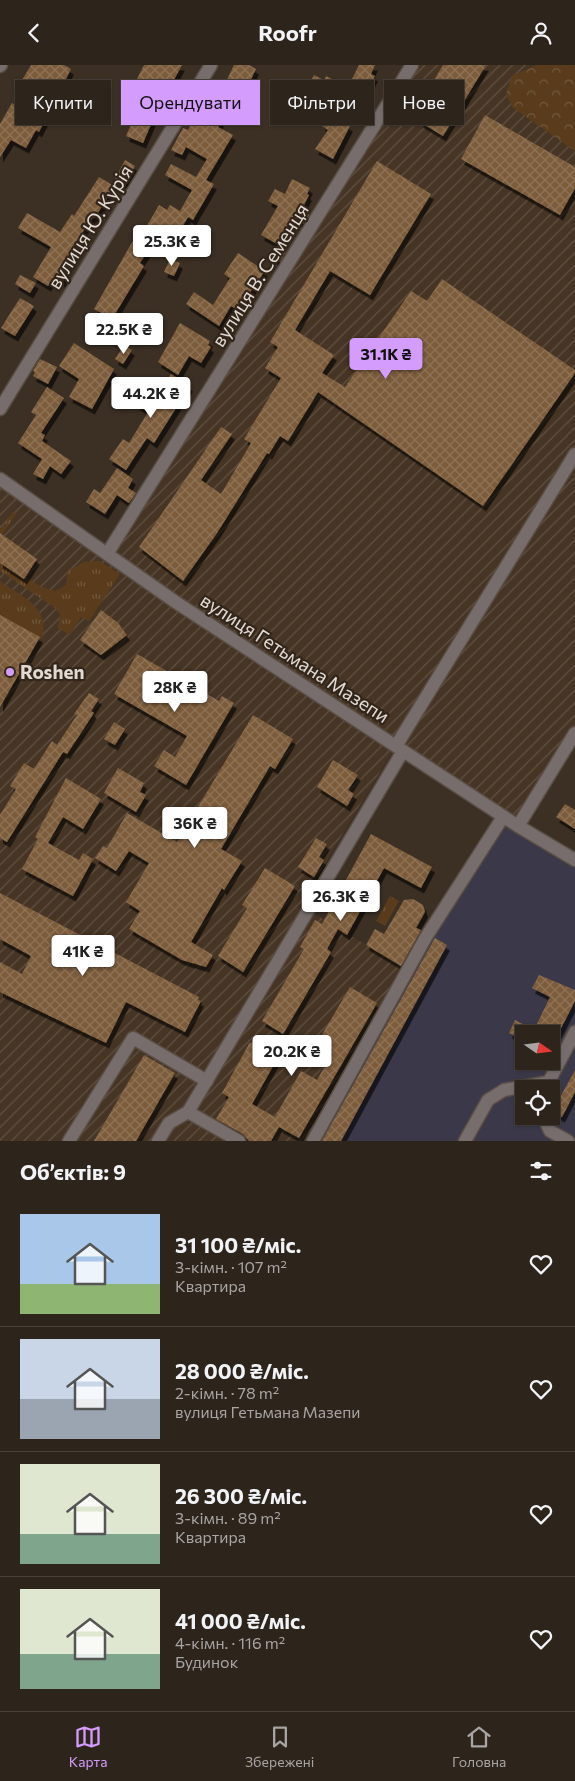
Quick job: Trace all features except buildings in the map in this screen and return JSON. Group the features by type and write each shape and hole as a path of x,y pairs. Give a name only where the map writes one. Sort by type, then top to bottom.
{"street":[{"name":"вулиця Ю. Курія","path":"0,409 211,65"},
{"name":"вулиця В. Семенця","path":"107,554 412,65"},
{"path":"158,1141 169,1123 188,1112 207,1081 400,749 575,454"},
{"name":"вулиця Гетьмана Мазепи","path":"0,479 107,554 400,749 503,817 575,860"},
{"path":"518,826 575,733"},
{"path":"313,1141 426,937 503,817"},
{"path":"550,1080 575,1032"},
{"path":"69,1141 133,1037 207,1081"},
{"path":"465,1141 488,1099 504,1090 515,1089"},
{"path":"188,1112 239,1141"},
{"path":"547,1125 550,1131 568,1141"}],"shaded area":[{"path":"418,65 575,65 575,733 518,826 395,747 300,905 404,968 305,1141 0,1141 0,488 173,600 116,550 384,120 384,125 464,125 464,80 409,80"},
{"path":"503,817 575,860 575,1141 317,1141 426,937"}],"green space":[{"path":"537,65 575,65 575,151 512,107 506,94 512,76"},
{"path":"13,512 16,514 0,538 0,530"},
{"path":"99,561 120,574 89,621 81,617 70,635 58,628 60,614 55,608 0,571 0,563 23,579 26,577 41,587 56,591 66,585 68,571 84,562"},
{"path":"0,581 33,604 42,619 44,628 42,639 0,615"},
{"path":"390,896 399,901 385,926 376,921"}],"place":[{"name":"Roshen","path":"10,672"}]}
